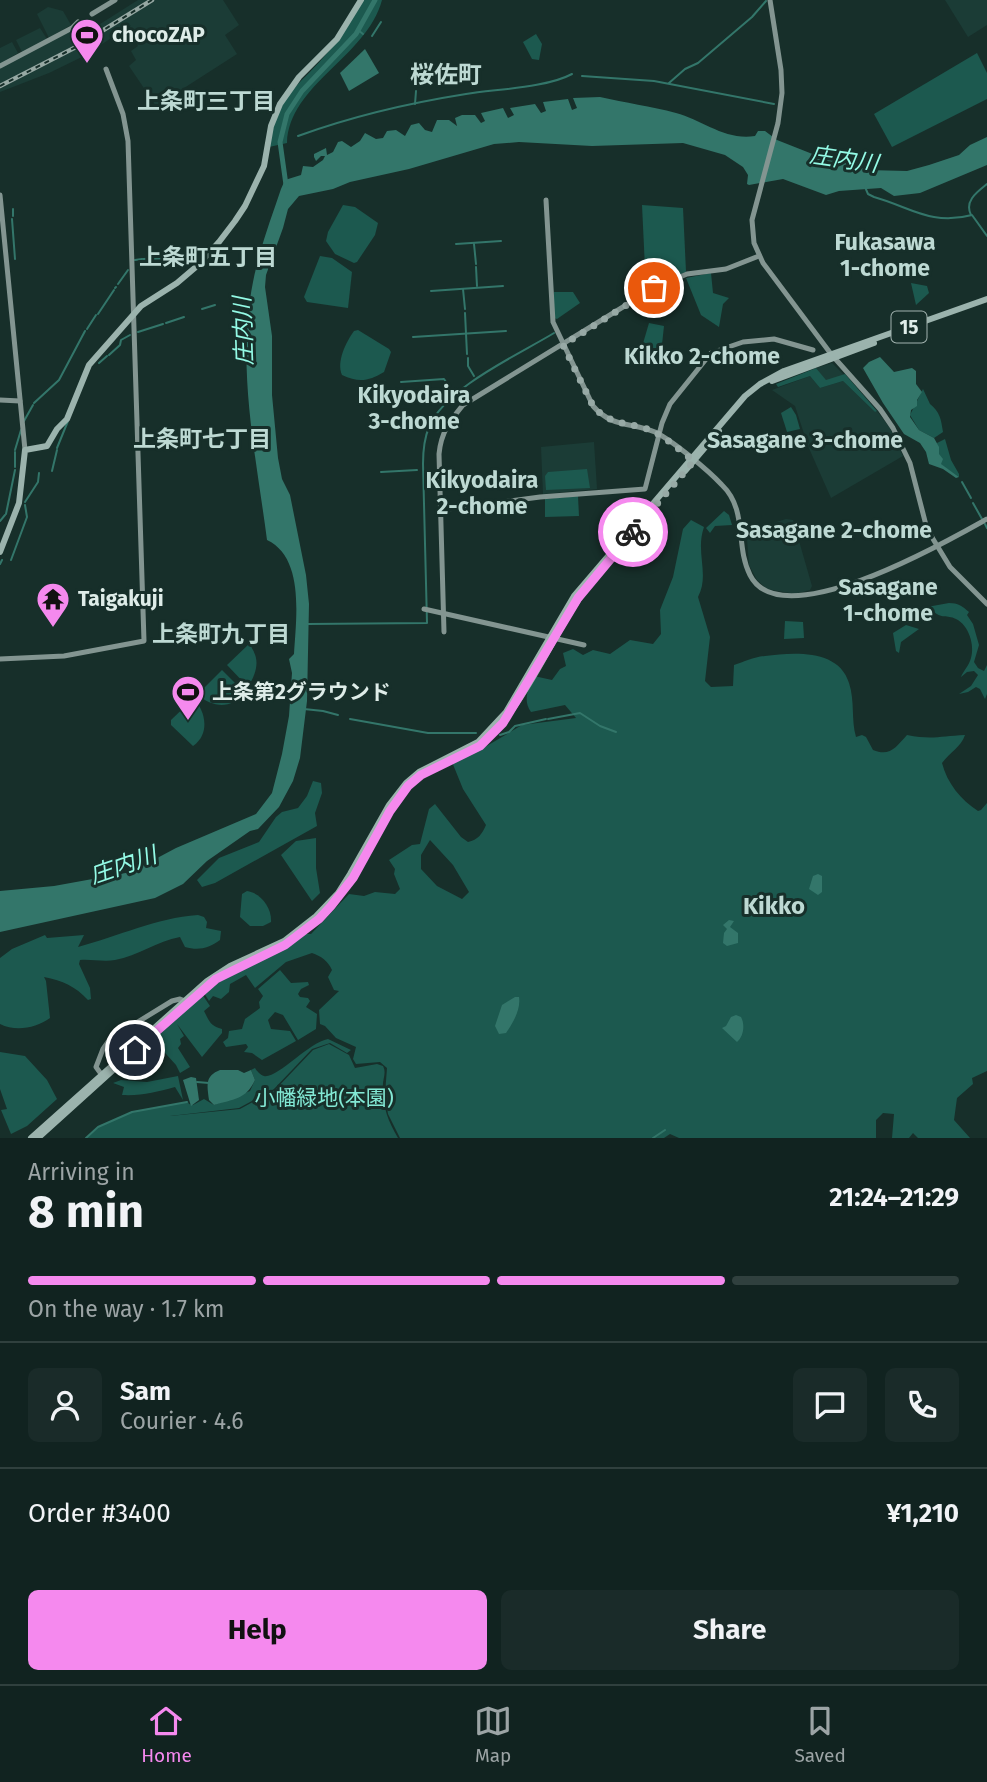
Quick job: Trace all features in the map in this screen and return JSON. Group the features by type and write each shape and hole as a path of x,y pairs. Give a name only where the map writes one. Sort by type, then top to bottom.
{"main road":[{"path":"0,552 19,501 25,450 47,446 70,412 86,369 147,301 177,283 197,266 235,221 264,166 271,125 280,104 299,77 337,38 361,0"},
{"name":"15","path":"31,1138 209,984 229,971 285,945 319,919 353,878 399,797 421,775 480,746 498,729 582,586 739,402 760,384 783,371 987,301"},
{"name":"15","path":"38,1138 102,1076 218,972 277,945 316,916 350,874 398,792 419,772 470,747 494,727 552,638"}],"street":[{"path":"92,14 115,0"},
{"path":"770,0 781,70 782,99 751,228 760,256 832,356 880,409 899,438 910,463 927,530 936,547 955,572 987,604"},
{"path":"0,66 72,28 78,22"},
{"path":"0,659 64,656 144,641 128,141 123,114 106,69"},
{"path":"0,195 25,450"},
{"path":"546,200 553,322 593,406 613,422 659,434 723,485 733,499 740,522 747,568 757,585 768,593 793,597 889,571 987,519"},
{"path":"444,632 439,449 443,432 452,417 463,405 669,281 687,274 726,269 760,256"},
{"path":"440,510 543,497 645,489 665,413 674,396 715,351 743,342 774,340 813,351"},
{"path":"0,400 20,401"},
{"path":"427,609 584,645"},
{"path":"102,1076 96,1067 110,1039 172,1001 185,1001"}],"shaded area":[{"path":"138,0 223,0 239,25 225,35 237,54 156,106 129,66 136,60 131,51 138,46 128,29 131,25 84,56 0,92 0,68 73,30 78,38"},
{"path":"945,0 987,0 987,25 968,37"},
{"path":"48,7 63,11 71,25 49,38 37,14"},
{"path":"40,28 47,39 22,52 16,40"},
{"path":"12,42 18,53 0,64 0,48"},
{"path":"365,49 379,73 349,91 340,73"},
{"path":"600,97 676,113 734,136 755,136 758,131 765,131 777,140 815,155 836,157 867,170 907,171 929,165 959,155 970,145 987,137 987,165 920,193 894,196 881,188 839,191 826,195 783,179 749,185 748,175 743,167 725,155 683,143 592,146 519,142 494,144 409,169 299,196 288,209 266,275 265,287 272,336 272,395 278,458 282,479 290,495 309,604 307,701 300,758 293,781 279,807 258,829 250,831 207,861 183,884 155,898 0,932 0,891 54,886 131,872 176,848 256,814 272,793 289,716 292,673 289,659 294,654 296,591 288,560 267,540 253,443 246,346 253,282 285,180 301,175 303,166 313,167 325,156 316,161 314,154 326,148 327,155 342,141 351,147 360,141 365,133 376,139 383,138 387,131 396,130 405,136 411,125 419,123 425,130 432,132 437,120 449,120 457,126 455,118 475,115 481,123 485,121 481,113 503,108 508,118 514,115 510,108 535,104 541,113 546,111 543,102 568,99 572,110 577,108 573,98"},
{"path":"880,357 894,372 912,368 916,371 916,384 922,392 917,406 911,410 910,417 919,430 934,438 943,459 941,464 959,477 956,478 929,464 920,443 904,434 883,403 863,368"},
{"path":"832,363 844,375 826,381 816,368"},
{"path":"810,376 820,388 843,381 877,411 890,428 903,456 831,498 808,446 795,406 772,390"},
{"path":"594,442 597,489 543,494 541,447"},
{"path":"786,519 793,520 812,586 810,590 795,594 767,589 757,580 749,565 746,526 763,526"},
{"path":"813,876 822,876 822,892 818,895 809,889"},
{"path":"729,920 734,921 730,927 738,933 738,943 727,946 723,943 727,929 723,925"},
{"path":"519,997 516,1016 506,1033 499,1034 495,1026 502,1005"},
{"path":"736,1015 741,1017 743,1026 737,1042 722,1028"},
{"path":"220,1070 238,1070 244,1073 251,1070 255,1080 243,1095 214,1105 209,1100 208,1081"},
{"path":"196,1078 199,1100 191,1106 183,1080"}],"green space":[{"path":"361,0 382,0 374,20 301,104 291,122 287,143 269,147 284,101 332,47"},
{"path":"536,34 542,44 539,60 532,59 523,42"},
{"path":"977,53 987,73 987,99 892,147 874,114"},
{"path":"343,205 355,207 378,223 375,235 354,263 335,254 326,241"},
{"path":"642,205 683,208 686,272 656,285 645,268"},
{"path":"320,256 332,258 352,272 348,308 307,302 304,297"},
{"path":"711,273 713,293 729,298 723,304 719,327 701,315 686,278"},
{"path":"911,283 927,286 929,293 916,305"},
{"path":"554,292 573,292 580,303 557,319 554,318"},
{"path":"649,323 664,326 660,363 639,357"},
{"path":"358,330 391,352 384,372 364,380 342,375 340,370 345,346 354,331"},
{"path":"816,368 826,380 845,374 877,411 843,381 820,388 810,376 778,387 776,384"},
{"path":"923,389 942,423 943,432 934,438 919,430 910,415"},
{"path":"791,407 800,429 787,432 781,413"},
{"path":"945,439 959,477 940,464 937,443"},
{"path":"587,469 590,488 546,490 545,476 548,472"},
{"path":"578,496 579,516 545,517 545,499"},
{"path":"724,511 729,515 732,525 715,526 710,533 706,528"},
{"path":"691,520 704,527 701,546 703,580 698,597 710,637 705,681 711,687 733,686 734,665 753,658 789,654 814,655 826,658 844,672 851,690 856,737 866,737 873,750 888,751 907,735 965,735 942,763 951,784 966,802 978,811 987,803 987,1071 972,1078 973,1084 957,1098 954,1120 970,1138 918,1138 913,1133 909,1138 892,1138 894,1114 883,1113 876,1120 876,1138 679,1138 670,1134 664,1138 400,1138 388,1114 385,1094 387,1068 380,1062 356,1064 353,1059 356,1047 336,1038 320,1024 319,1010 339,991 334,990 328,977 332,970 324,959 312,953 286,962 255,988 246,975 230,984 229,992 221,999 213,996 209,1001 204,993 229,975 275,954 306,934 311,934 349,894 395,894 400,889 394,874 395,869 389,860 412,845 420,844 429,809 435,804 461,837 468,842 479,836 486,825 463,789 452,762 485,747 522,725 576,718 565,705 531,712 527,703 527,694 534,676 552,680 560,669 566,666 563,653 573,649 583,655 593,650 610,654 630,640 653,644 661,634 660,610 673,577 683,529","holes":["430,840 453,865 469,892 462,899 437,886 421,869 421,855"]},
{"path":"949,603 960,605 969,612 967,615 973,624 979,645 974,662 984,671 987,665 985,699 976,687 959,694 971,686 978,675 974,671 961,677 972,653 970,636 961,622 931,610 924,621 916,615 927,607"},
{"path":"785,621 803,622 804,638 784,639"},
{"path":"906,625 919,629 901,642 899,653 896,651 893,633"},
{"path":"249,644 255,655 256,666 248,687 227,665"},
{"path":"222,670 245,693 233,702 221,705 197,695"},
{"name":"上条第2グラウンド","path":"194,698 201,710 204,729 202,736 193,746 171,725 171,720"},
{"path":"313,781 321,783 322,793 315,813 317,826 215,883 202,887 197,880 219,858 259,842 276,817 282,812 298,808"},
{"path":"316,838 316,868 320,893 312,901 281,855 296,841"},
{"path":"247,891 265,902 271,922 263,926 250,926 240,917 242,894"},
{"path":"198,915 204,917 206,928 221,931 220,940 208,947 195,949 185,947 180,937 115,960 80,960 91,999 88,1000 68,985 44,977 50,1018 26,1028 0,1024 0,958 12,949 45,935 47,938 84,935 78,947 152,924"},
{"path":"280,970 291,983 308,982 309,985 298,994 308,998 310,1001 306,1007 317,1014 316,1029 298,1040 283,1015 275,1012 268,1020 271,1029 290,1031 296,1041 262,1060 252,1053 244,1052 248,1047 246,1044 226,1047 223,1042 228,1038 229,1031 242,1029 245,1019 260,1008 259,1002 263,996 258,989"},
{"path":"202,994 210,1006 204,1011 209,1021 222,1029 222,1033 202,1057 177,1024 184,1036 180,1039 178,1048 190,1067 180,1073 157,1044 148,1049 165,1026"},
{"name":"小幡緑地(本園)","path":"328,1039 351,1050 347,1053 330,1043 312,1049 274,1089 239,1108 170,1116 240,1109 275,1090 313,1050 329,1044 349,1055 355,1068 377,1064 383,1066 385,1108 398,1138 86,1138 99,1127 132,1112 188,1102 193,1105 204,1099 214,1105 250,1091 255,1080 251,1070 255,1068 264,1076 270,1075 312,1046"},
{"path":"0,1052 25,1056 47,1080 57,1099 27,1126 11,1134 1,1110 7,1109 0,1089"},
{"path":"178,1076 183,1100 175,1087 143,1094 122,1095 124,1087 113,1083 121,1080 147,1082"}],"waterway":[{"path":"286,185 280,142 287,114 302,91 356,34 375,0"},
{"path":"669,83 685,69 698,63 752,17 766,1"},
{"path":"372,36 381,22"},
{"path":"358,30 363,34"},
{"path":"298,136 402,106 535,85 572,74"},
{"path":"582,76 654,81 774,104"},
{"path":"415,104 416,91"},
{"path":"971,215 970,201 987,184"},
{"name":"庄内川","path":"865,187 868,194 874,197 932,217 957,218 972,215 987,236"},
{"path":"13,209 13,216"},
{"path":"12,219 15,259"},
{"path":"456,244 501,241"},
{"path":"474,244 476,264"},
{"path":"143,259 200,257"},
{"path":"135,260 142,259"},
{"path":"476,267 477,286"},
{"path":"118,284 128,270"},
{"path":"431,291 503,286"},
{"path":"463,289 465,309"},
{"path":"98,314 114,290"},
{"path":"202,309 215,305"},
{"path":"465,313 467,354"},
{"path":"87,329 96,315"},
{"path":"166,323 184,317"},
{"path":"138,332 163,324"},
{"path":"34,403 59,380 85,331"},
{"path":"413,337 506,331"},
{"path":"308,624 427,623 423,464 429,427 438,412 467,385 554,333"},
{"path":"109,355 120,345 121,340 130,335"},
{"path":"99,363 107,356"},
{"path":"468,358 468,366 474,376"},
{"path":"401,382 444,379 451,389"},
{"path":"24,421 33,405"},
{"path":"57,448 68,421"},
{"path":"392,425 425,423"},
{"path":"15,450 21,430"},
{"path":"52,471 57,450"},
{"path":"15,452 15,467"},
{"path":"6,514 15,470"},
{"path":"381,472 417,470"},
{"path":"25,502 38,482 39,473"},
{"path":"962,482 971,498"},
{"path":"973,503 982,519"},
{"path":"11,560 27,517 25,505"},
{"path":"0,521 5,515"},
{"path":"985,524 987,528"},
{"path":"0,564 2,560"},
{"path":"304,709 338,715"},
{"path":"548,719 580,713 600,726 616,732"},
{"path":"350,719 428,733 476,733"},
{"path":"500,735 515,726 546,719"},
{"path":"197,1082 209,1083"},
{"path":"86,1138 98,1127 132,1112 187,1102"},
{"path":"653,1138 665,1130"}],"railway":[{"path":"0,86 76,47 152,0"}],"way so far":[{"path":"633,532 694,461 659,434 613,422 600,414 593,406 563,345 654,288"}],"place":[{"name":"chocoZAP","path":"87,65"},
{"name":"Taigakuji","path":"53,629"},
{"name":"上条第2グラウンド","path":"188,722"}],"district":[{"name":"桜佐町","path":"446,75"},
{"name":"上条町三丁目","path":"206,101"},
{"name":"Fukasawa 1-chome","path":"885,255"},
{"name":"上条町五丁目","path":"208,257"},
{"name":"Kikko 2-chome","path":"702,356"},
{"name":"Kikyodaira 3-chome","path":"414,408"},
{"name":"上条町七丁目","path":"202,439"},
{"name":"Sasagane 3-chome","path":"805,440"},
{"name":"Kikyodaira 2-chome","path":"482,493"},
{"name":"Sasagane 2-chome","path":"834,530"},
{"name":"Sasagane 1-chome","path":"888,600"},
{"name":"上条町九丁目","path":"221,634"},
{"name":"Kikko","path":"774,906"}],"route":[{"path":"135,1050 216,979 285,945 319,919 353,878 390,811 408,786 421,775 480,746 503,723 578,598 633,532"}]}
